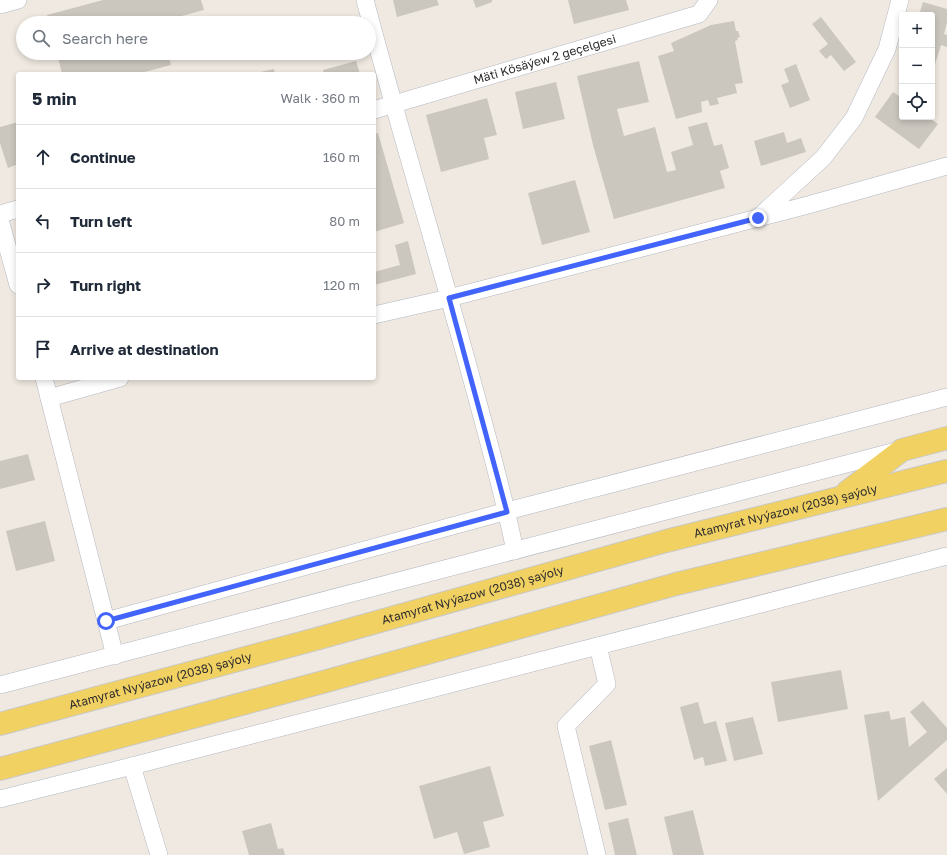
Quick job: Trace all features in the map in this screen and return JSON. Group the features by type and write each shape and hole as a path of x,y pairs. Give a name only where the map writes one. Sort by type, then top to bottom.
{"main road":[{"path":"842,497 902,450 947,438"},
{"name":"Atamyrat Nyýazow (2038) şaýoly","path":"0,724 316,639 666,541 947,471"},
{"path":"0,769 331,680 676,584 947,519"}],"street":[{"path":"0,5 18,0"},
{"path":"365,0 369,16"},
{"name":"Mäti Kösäýew 2 geçelgesi","path":"376,109 699,14 709,0"},
{"path":"758,218 824,158 854,118 887,49 900,0"},
{"path":"376,41 449,298 507,512 515,551"},
{"path":"376,315 449,298 758,218 947,166"},
{"path":"0,214 16,210"},
{"path":"0,220 16,278"},
{"path":"44,380 115,656"},
{"path":"49,398 113,380"},
{"path":"106,621 507,512 947,397"},
{"path":"0,685 902,450"},
{"path":"0,799 947,556"},
{"path":"597,855 566,726 606,684 598,646"},
{"path":"132,766 159,855"}],"building":[{"path":"103,0 201,0 204,10 182,16 47,15"},
{"path":"393,0 437,0 439,5 397,17"},
{"path":"473,0 492,0 492,2 476,8"},
{"path":"568,0 626,0 629,10 574,24"},
{"path":"923,2 947,9 947,22 944,34 947,35 947,47 941,45 935,64 935,12 920,12"},
{"path":"821,17 856,62 844,71 831,55 826,59 819,51 828,44 812,24"},
{"path":"734,21 736,31 738,31 740,37 735,41 743,83 735,84 737,93 717,98 719,104 710,106 708,100 701,102 702,112 676,119 658,56 674,51 671,43 711,25"},
{"path":"59,60 170,60 171,65 145,72 62,72"},
{"path":"356,61 359,72 324,72 323,70"},
{"path":"639,61 649,102 617,109 624,136 655,127 667,172 676,170 671,152 693,145 688,127 707,122 714,146 722,144 729,168 720,171 725,188 614,219 593,145 577,76"},
{"path":"796,64 810,100 790,108 781,85 789,82 784,69"},
{"path":"274,69 275,72 260,72"},
{"path":"556,82 565,119 523,129 515,92"},
{"path":"893,92 899,96 899,120 932,120 938,124 919,149 875,117"},
{"path":"487,98 497,135 484,138 489,159 441,172 426,115"},
{"path":"16,123 16,165 8,168 0,143 0,127"},
{"path":"784,132 787,143 801,138 806,152 761,166 754,141"},
{"path":"378,133 404,223 376,231 376,134"},
{"path":"575,180 590,232 542,245 528,193"},
{"path":"408,241 416,274 376,284 376,271 400,265 395,245"},
{"path":"28,454 35,480 0,489 0,461"},
{"path":"45,521 55,561 16,571 6,531"},
{"path":"841,670 848,709 778,722 771,682"},
{"path":"923,701 947,728 947,740 878,801 864,715 889,711 891,720 905,717 909,747 927,732 910,712"},
{"path":"698,702 704,724 716,721 727,761 705,766 703,757 694,760 680,707"},
{"path":"753,717 763,754 734,761 725,723"},
{"path":"611,740 627,805 605,810 589,746"},
{"path":"490,766 504,816 483,822 490,847 464,854 457,832 434,839 419,786"},
{"path":"947,768 947,794 934,779"},
{"path":"693,810 704,855 673,855 664,817"},
{"path":"628,818 637,855 615,855 608,823"},
{"path":"271,823 278,849 283,848 285,855 249,855 242,831"}],"route":[{"path":"106,621 507,512 449,298 758,218"}]}
